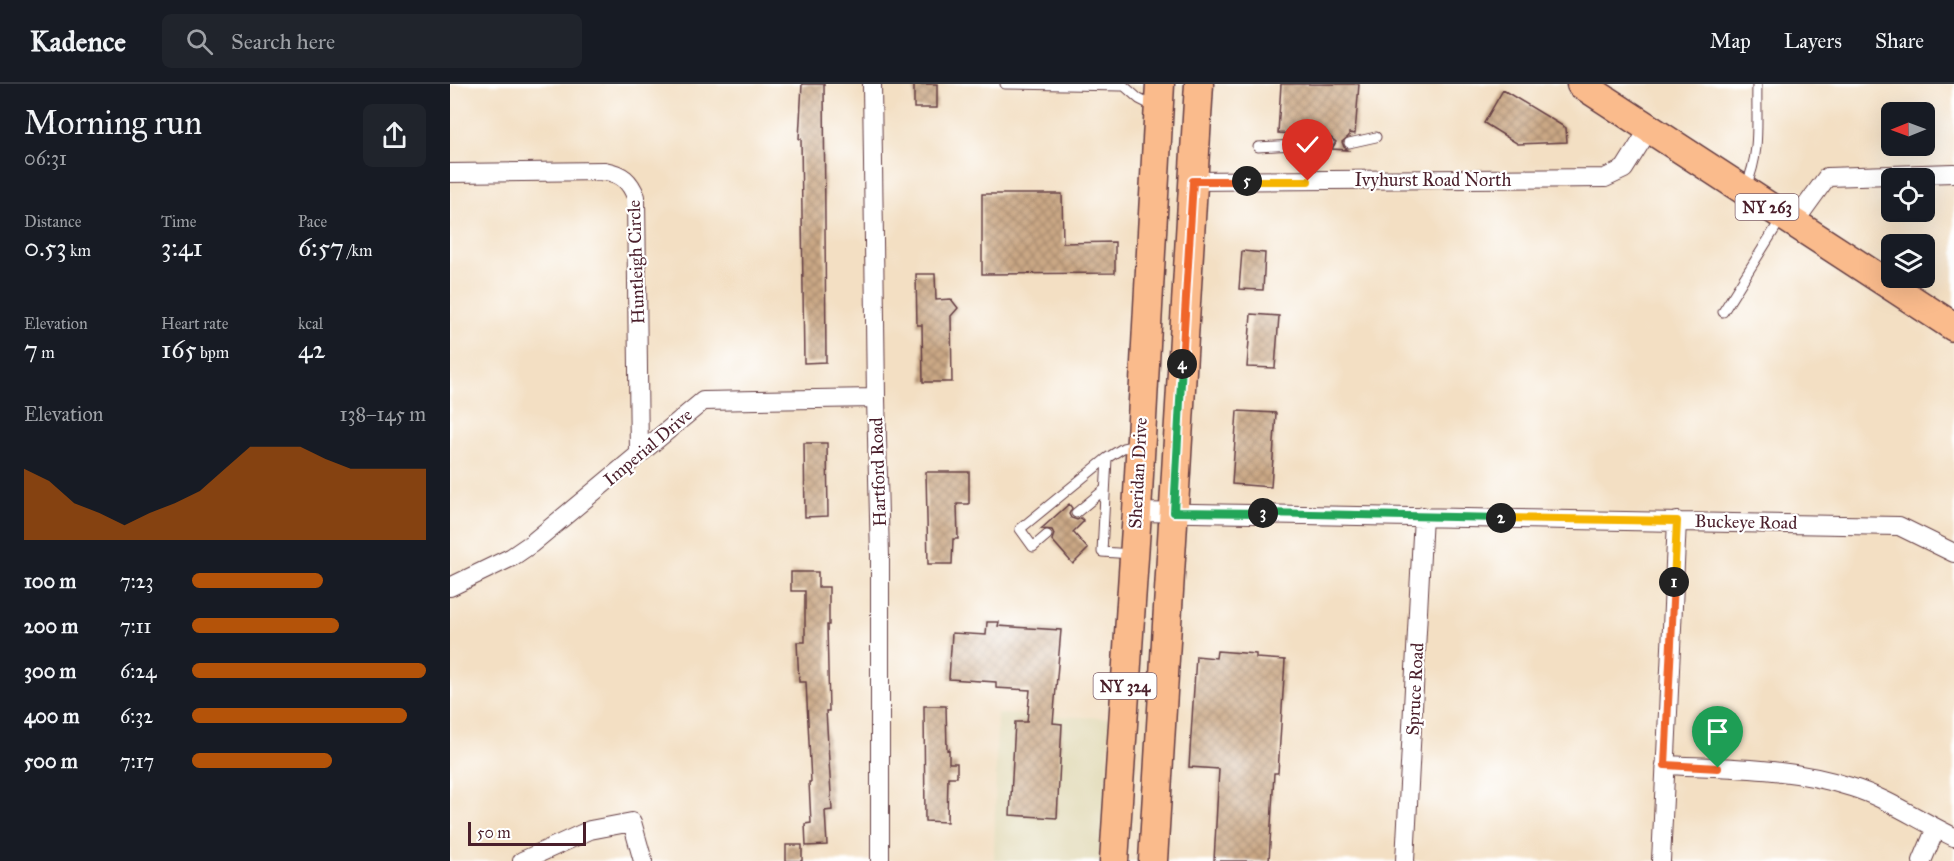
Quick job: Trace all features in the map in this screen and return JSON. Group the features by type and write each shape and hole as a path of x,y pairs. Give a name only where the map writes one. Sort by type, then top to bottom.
{"main road":[{"name":"Sheridan Drive","path":"1153,861 1199,84"},
{"name":"NY 263","path":"1581,84 1954,327"},
{"name":"Sheridan Drive","path":"1114,861 1137,512 1159,96"}],"street":[{"name":"Hartford Road","path":"872,84 880,557 880,861"},
{"name":"Ivyhurst Road North","path":"1193,181 1605,178 1624,169 1649,129"},
{"name":"Huntleigh Circle","path":"450,173 605,171 625,178 632,187 636,197 639,454"},
{"path":"1788,220 1827,177 1954,173"},
{"name":"Imperial Drive","path":"450,587 512,557 703,401 876,398"},
{"name":"Buckeye Road","path":"1137,512 1899,526 1954,553"},
{"name":"Spruce Road","path":"1405,861 1423,516"},
{"path":"1661,861 1677,521"},
{"path":"1665,765 1772,770 1813,777 1851,787 1879,798 1954,837"},
{"path":"522,861 590,830 632,822 643,861"},
{"path":"1922,861 1936,828"}],"lane":[{"path":"1005,84 1122,85 1139,99 1159,96"},
{"path":"1744,191 1756,157 1756,84"},
{"path":"1348,144 1376,137"},
{"path":"1258,147 1329,143"},
{"path":"1724,312 1788,220"},
{"path":"1047,536 1034,547 1020,529 1107,458 1123,448 1140,445"},
{"path":"1107,458 1102,552 1134,555"},
{"path":"1076,513 1105,489"}],"shaded area":[{"path":"997,714 1110,718 1101,861 994,861"}],"building":[{"path":"802,84 824,84 826,362 804,363 801,139 799,139"},
{"path":"914,84 937,84 937,108 914,108"},
{"path":"1281,84 1359,84 1355,134 1349,133 1349,136 1342,142 1348,150 1332,149 1336,142 1329,136 1278,133"},
{"path":"1503,90 1566,128 1567,142 1518,144 1484,123"},
{"path":"982,194 1062,194 1063,243 1115,242 1115,273 982,274"},
{"path":"1242,251 1265,253 1263,290 1239,289"},
{"path":"916,274 935,274 936,300 951,299 958,308 951,316 952,382 923,382 922,325 917,325"},
{"path":"1251,314 1279,316 1275,368 1247,367"},
{"path":"1237,411 1276,413 1271,487 1232,484"},
{"path":"804,443 827,443 828,516 805,517"},
{"path":"926,472 969,472 969,504 957,504 958,539 953,539 952,564 928,564"},
{"path":"1069,504 1072,508 1069,514 1071,518 1077,520 1081,518 1084,521 1073,532 1088,549 1073,564 1052,540 1054,534 1052,530 1041,529"},
{"path":"791,572 818,572 818,587 829,587 829,625 827,625 829,711 826,711 832,810 825,811 827,845 806,846 805,824 811,823 809,782 811,782 806,682 799,682 797,642 805,642 805,591 791,591"},
{"path":"987,622 999,622 998,626 1061,630 1053,723 1062,724 1057,818 1010,815 1015,722 1027,722 1030,690 996,688 996,682 949,679 952,633 986,635"},
{"path":"1217,651 1256,654 1256,658 1285,660 1278,773 1274,773 1269,861 1214,861 1219,769 1189,767 1196,656 1216,658"},
{"path":"924,706 946,706 949,763 957,763 957,777 948,777 947,822 925,821"},
{"path":"786,845 802,845 802,861 786,861"}],"route":[{"path":"1308,181 1193,181 1174,512 1677,521 1665,765 1718,768"}]}
